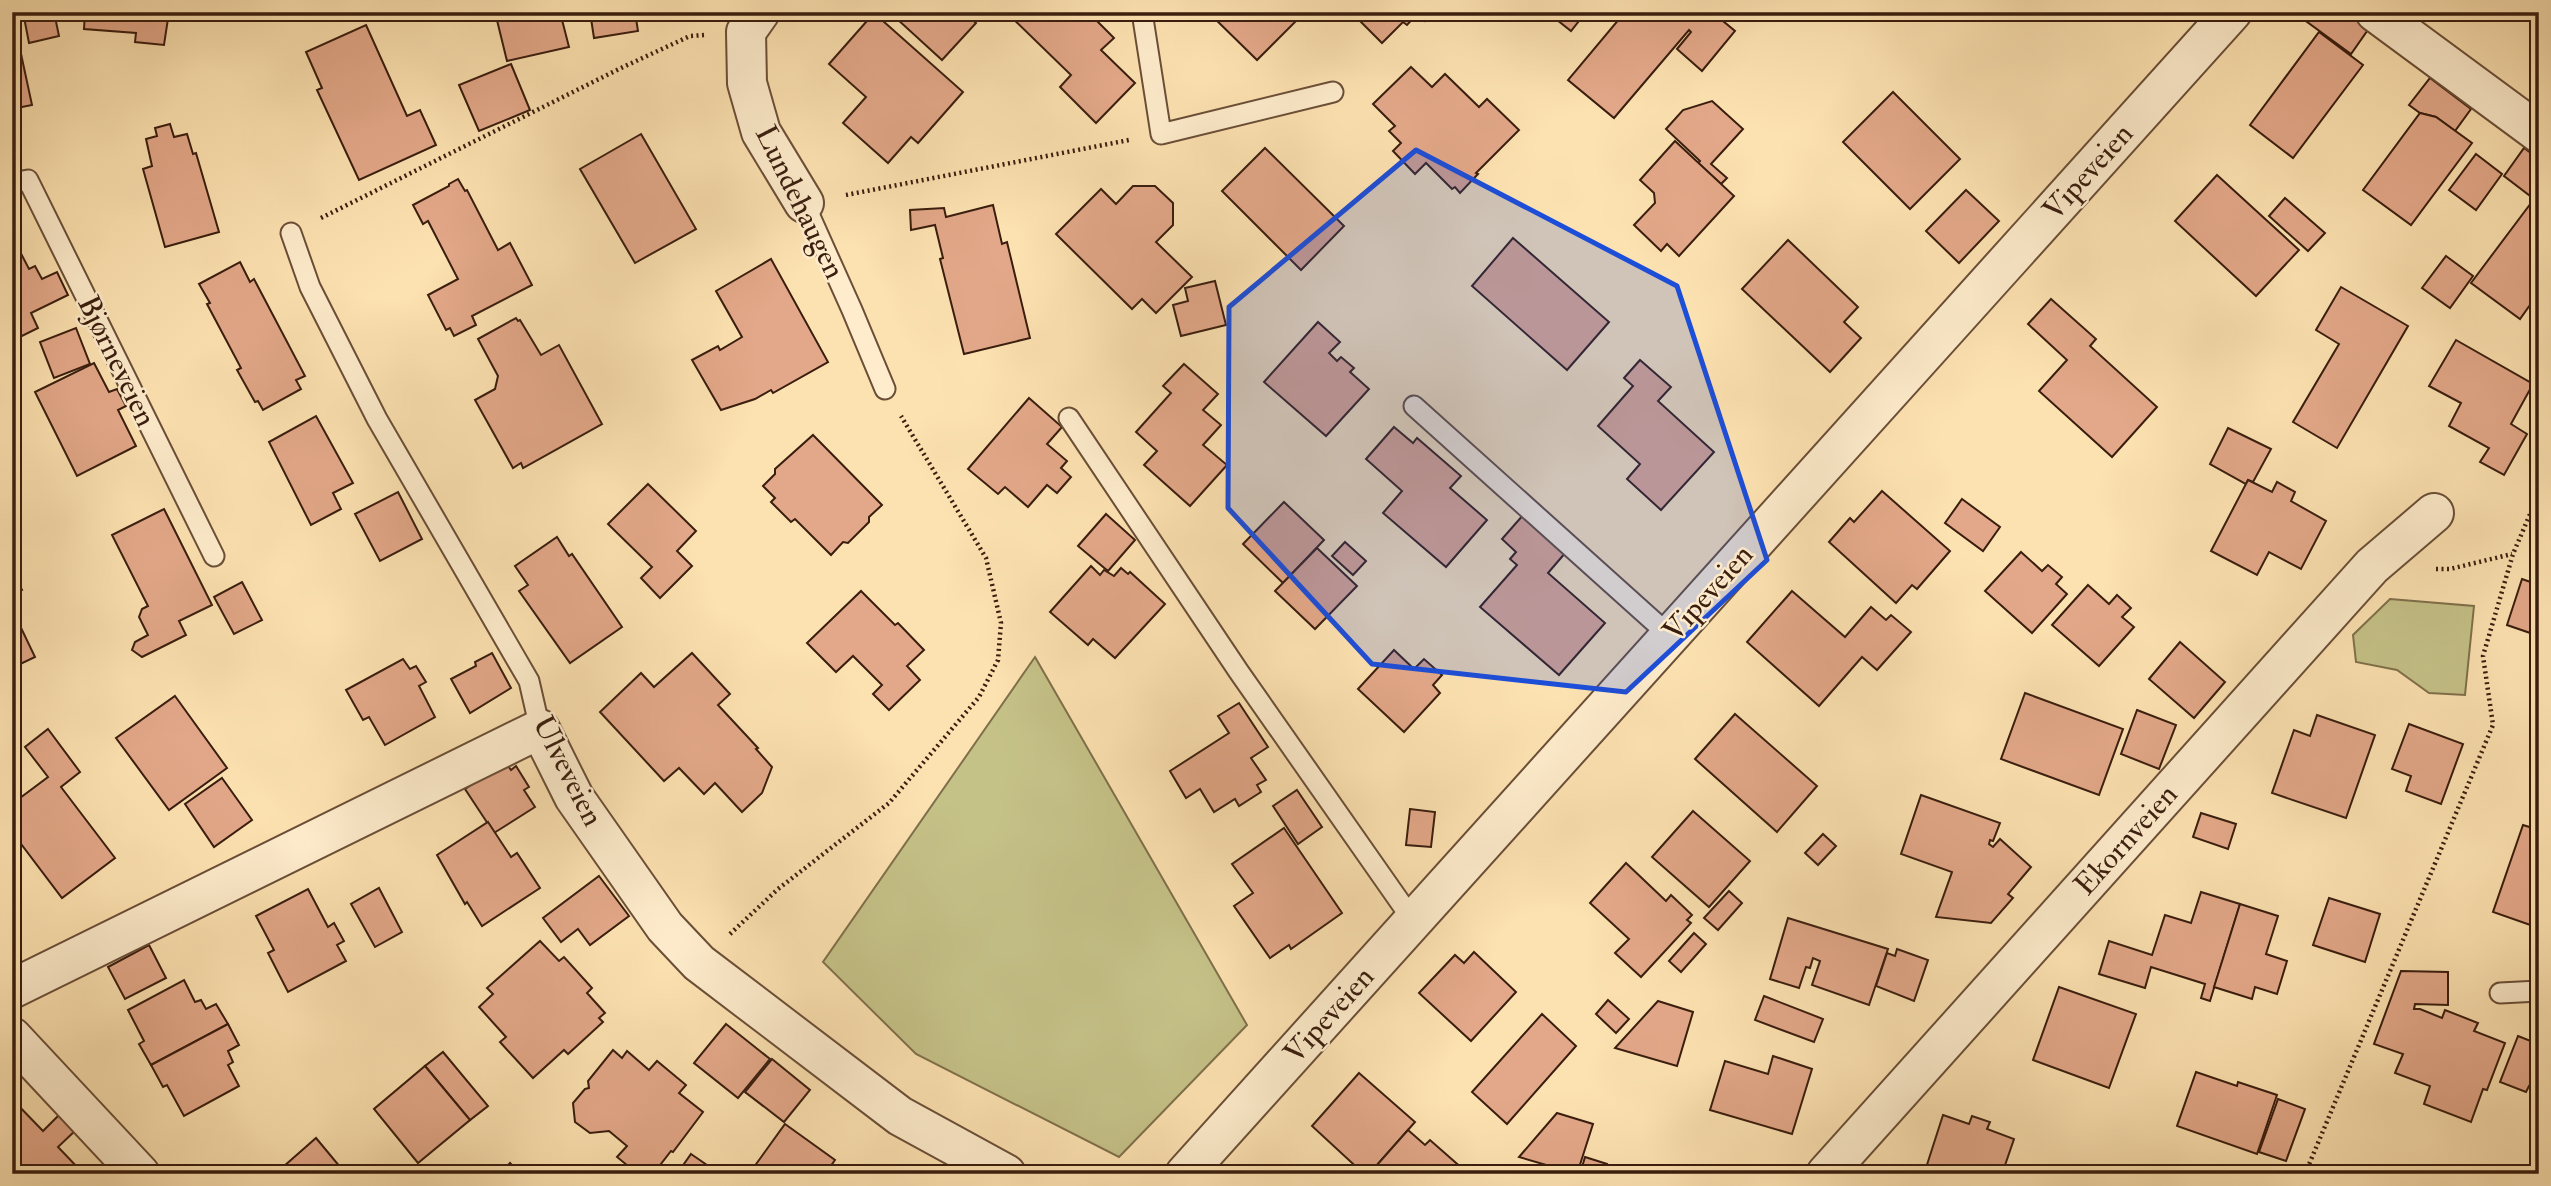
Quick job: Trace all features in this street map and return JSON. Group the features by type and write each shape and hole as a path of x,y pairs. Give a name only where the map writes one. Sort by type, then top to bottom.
{"street":[{"name":"Vipeveien","path":"1185,1174 2232,12"},
{"path":"2375,12 2539,134"},
{"name":"Lundehaugen","path":"753,22 747,83 761,132 804,203"},
{"name":"Ekornveien","path":"1826,1174 2372,566 2434,513"},
{"path":"12,989 540,729"},
{"name":"Ulveveien","path":"540,729 574,797 665,927 699,963 900,1116 1006,1174"},
{"path":"12,1037 139,1174"}],"lane":[{"path":"1142,12 1161,134 1333,92"},
{"name":"Bjørneveien","path":"12,183 27,180 214,556"},
{"name":"Lundehaugen","path":"804,203 885,389"},
{"name":"Ulveveien","path":"291,233 310,287 377,419 529,681 540,729"},
{"path":"1413,406 1670,636"},
{"path":"1069,418 1239,672 1414,922"},
{"path":"2500,993 2539,991"}],"path":[{"path":"291,233 621,68 691,36 753,22"},
{"path":"804,203 1161,134"},
{"path":"699,963 778,889 889,803 979,697 998,660 1001,623 986,558 885,389"},
{"path":"2305,1174 2493,725 2483,656 2513,554 2539,493"}],"highlighted area":[{"path":"1416,150 1677,286 1767,560 1626,692 1372,664 1228,508 1229,307"}],"shaded area":[{"path":"2390,599 2474,606 2465,695 2429,693 2397,670 2356,662 2353,635"},
{"path":"1035,657 1247,1025 1119,1157 916,1054 823,962"}],"building":[{"path":"12,12 32,105 12,109"},
{"path":"23,12 54,12 59,36 29,43"},
{"path":"85,12 169,12 164,45 135,42 136,33 84,29"},
{"path":"495,12 560,12 569,47 507,61"},
{"path":"590,12 635,12 638,31 594,38"},
{"path":"903,12 964,12 976,23 942,60 897,19"},
{"path":"1006,12 1088,12 1114,38 1101,50 1135,83 1096,123 1060,87 1071,75"},
{"path":"1208,12 1291,12 1298,19 1257,60"},
{"path":"1351,12 1433,12 1425,21 1418,13 1407,25 1403,22 1382,43"},
{"path":"1547,12 1586,12 1571,31"},
{"path":"1625,12 1712,12 1735,31 1702,71 1677,49 1691,32 1689,30 1614,118 1568,80"},
{"path":"2302,12 2355,12 2372,24 2351,54 2299,16"},
{"path":"874,13 963,92 918,143 911,137 888,163 843,123 866,97 829,64"},
{"path":"366,25 407,116 420,110 436,145 359,180 317,90 322,88 306,52"},
{"path":"2319,32 2363,65 2293,158 2250,125"},
{"path":"511,64 530,110 479,131 459,85"},
{"path":"1411,67 1432,87 1445,74 1479,107 1487,99 1519,130 1460,193 1455,187 1452,189 1426,163 1415,174 1393,151 1401,143 1389,131 1395,126 1373,104"},
{"path":"2430,78 2471,109 2455,131 2436,117 2420,113 2409,105"},
{"path":"1893,92 1960,159 1910,209 1843,142"},
{"path":"1712,101 1743,129 1711,164 1727,178 1721,184 1666,129 1683,110"},
{"path":"2420,113 2436,117 2472,143 2411,225 2363,190"},
{"path":"170,124 174,137 187,134 193,154 196,153 219,232 165,247 143,169 152,166 146,139 157,136 155,128"},
{"path":"641,134 696,229 635,263 580,169"},
{"path":"1675,141 1734,196 1679,256 1667,244 1661,251 1634,225 1655,203 1654,193 1640,180"},
{"path":"1265,148 1344,226 1301,270 1222,191"},
{"path":"2524,148 2539,159 2539,301 2535,298 2520,319 2471,283 2534,199 2504,176"},
{"path":"2476,154 2502,174 2476,210 2449,190"},
{"path":"2217,175 2299,250 2256,296 2175,221"},
{"path":"458,179 465,191 467,190 498,250 510,243 532,285 472,316 476,325 454,336 450,328 446,330 428,295 458,279 428,221 423,224 413,205"},
{"path":"1133,186 1155,186 1173,203 1173,225 1156,242 1192,277 1156,313 1142,299 1132,309 1056,234 1101,189 1116,204"},
{"path":"1966,190 1999,221 1959,263 1926,231"},
{"path":"2285,198 2325,233 2308,251 2269,216"},
{"path":"993,205 1002,244 1007,242 1030,338 964,354 940,259 943,258 935,225 911,230 910,210 944,208 946,217"},
{"path":"12,236 29,269 35,266 42,279 57,272 68,295 31,313 38,328 12,341"},
{"path":"1513,238 1609,322 1567,370 1472,286"},
{"path":"1788,240 1858,307 1844,322 1861,338 1830,372 1742,289"},
{"path":"2446,256 2473,276 2450,308 2422,288"},
{"path":"771,259 828,362 773,393 771,390 755,399 721,410 692,360 718,346 720,350 742,337 716,291"},
{"path":"240,262 250,282 254,279 305,376 296,380 301,389 263,410 258,401 255,402 237,370 241,368 199,284"},
{"path":"1215,281 1226,325 1181,336 1173,305 1188,301 1185,288"},
{"path":"2341,287 2408,326 2337,448 2293,422 2339,344 2316,330"},
{"path":"2051,299 2096,339 2090,346 2157,407 2112,457 2039,391 2067,360 2028,324"},
{"path":"516,318 520,320 541,355 559,345 602,424 523,468 521,463 513,468 475,400 495,389 498,376 478,339"},
{"path":"1318,322 1340,342 1329,353 1337,361 1341,357 1354,368 1350,372 1369,389 1326,436 1264,382"},
{"path":"76,328 90,364 54,378 40,342"},
{"path":"2456,340 2533,384 2511,424 2527,434 2504,475 2480,462 2489,448 2449,426 2461,403 2429,386"},
{"path":"1640,360 1671,387 1658,401 1714,452 1661,510 1627,479 1640,464 1598,426 1633,386 1624,378"},
{"path":"94,363 109,392 117,389 126,406 118,410 136,446 77,476 35,392"},
{"path":"1184,364 1218,394 1203,410 1221,425 1203,445 1227,465 1190,506 1144,465 1157,451 1136,432 1171,393 1163,386"},
{"path":"1029,398 1062,427 1047,444 1067,461 1061,468 1071,477 1057,493 1047,485 1028,507 1005,487 998,494 968,469"},
{"path":"316,416 353,483 333,493 341,509 311,525 269,442"},
{"path":"1394,427 1413,443 1417,438 1461,476 1450,488 1487,520 1446,567 1383,513 1402,491 1366,459"},
{"path":"2228,428 2271,449 2253,482 2248,480 2246,484 2210,464"},
{"path":"813,435 882,505 848,543 843,542 831,555 795,519 791,522 771,502 775,498 763,486 775,474 775,469"},
{"path":"2248,480 2272,492 2277,482 2295,492 2291,501 2326,521 2301,569 2269,552 2257,575 2211,551"},
{"path":"648,484 696,531 677,551 692,566 660,598 641,578 652,567 608,524"},
{"path":"1882,491 1950,551 1917,589 1912,585 1896,603 1829,542 1850,518 1854,522"},
{"path":"398,492 422,539 380,561 355,514"},
{"path":"1962,499 2000,527 1983,551 1945,523"},
{"path":"1284,502 1324,540 1283,583 1243,544"},
{"path":"164,509 212,605 179,621 186,635 142,657 132,650 135,642 148,635 139,617 142,609 148,606 112,535"},
{"path":"1106,514 1135,540 1108,571 1078,546"},
{"path":"1524,514 1566,552 1548,573 1605,623 1559,675 1480,607 1517,565 1510,559 1516,552 1502,539"},
{"path":"557,537 569,556 572,554 622,627 570,663 519,591 528,585 515,566"},
{"path":"1345,542 1366,561 1353,575 1332,556"},
{"path":"1317,548 1357,586 1315,629 1275,591"},
{"path":"2021,552 2042,571 2048,565 2062,577 2056,584 2067,594 2032,633 1985,591"},
{"path":"1091,566 1100,575 1104,570 1114,576 1121,568 1128,574 1130,572 1165,604 1115,658 1093,639 1088,645 1050,612"},
{"path":"12,569 22,590 12,594"},
{"path":"2522,579 2539,585 2539,636 2507,625"},
{"path":"242,582 262,620 234,634 214,597"},
{"path":"2088,585 2109,604 2117,595 2131,608 2122,617 2134,627 2099,666 2052,625"},
{"path":"861,591 924,650 907,666 920,680 889,710 873,694 882,685 853,656 836,672 807,643"},
{"path":"1792,591 1845,637 1871,607 1886,620 1891,615 1911,632 1877,670 1862,657 1819,706 1747,642"},
{"path":"12,609 35,657 12,668"},
{"path":"2180,642 2225,682 2194,718 2149,679"},
{"path":"1394,650 1414,669 1424,659 1442,675 1433,685 1440,693 1404,732 1358,689"},
{"path":"492,653 511,688 470,713 451,679 476,666 475,662"},
{"path":"692,653 730,694 718,705 772,767 762,793 742,812 715,783 704,794 679,768 664,781 600,712 641,673 654,687"},
{"path":"403,659 410,669 416,666 426,682 419,686 435,717 385,745 369,717 363,720 346,690"},
{"path":"2025,693 2123,729 2099,795 2001,759"},
{"path":"175,696 227,768 169,810 116,738"},
{"path":"1239,703 1268,747 1251,758 1266,780 1257,785 1261,792 1239,806 1235,799 1214,812 1200,789 1186,798 1170,771 1229,733 1218,716"},
{"path":"2137,710 2176,725 2159,769 2121,754"},
{"path":"1735,714 1817,786 1777,832 1695,759"},
{"path":"2317,715 2375,735 2346,818 2272,793 2294,730 2310,736"},
{"path":"2409,724 2463,744 2441,804 2406,791 2411,776 2392,769"},
{"path":"48,729 80,772 61,787 115,858 62,898 12,832 12,804 48,777 25,747"},
{"path":"506,763 511,770 516,766 529,787 524,790 535,807 494,833 465,789"},
{"path":"222,778 252,820 214,847 185,804"},
{"path":"1297,790 1322,827 1298,844 1273,806"},
{"path":"1921,795 2000,823 1993,841 1990,840 1989,844 1993,847 2000,839 2031,867 2008,894 2013,898 1991,923 1936,917 1952,872 1901,854"},
{"path":"1410,809 1435,812 1431,847 1406,845"},
{"path":"1693,811 1750,861 1709,907 1652,857"},
{"path":"2201,813 2236,824 2228,849 2193,837"},
{"path":"488,822 511,857 517,853 540,888 482,926 467,902 465,904 437,855"},
{"path":"2523,825 2539,830 2539,928 2493,912"},
{"path":"1284,828 1342,913 1291,949 1289,945 1270,958 1234,906 1253,893 1232,864"},
{"path":"1823,834 1836,846 1818,865 1805,853"},
{"path":"1626,863 1666,901 1671,895 1692,915 1687,920 1691,923 1641,977 1615,953 1629,939 1590,903"},
{"path":"599,876 629,916 590,945 578,929 561,942 543,918"},
{"path":"379,888 402,932 375,947 351,904"},
{"path":"308,889 328,927 334,923 344,941 337,945 346,961 288,992 268,953 274,950 256,916"},
{"path":"1729,891 1742,903 1718,930 1704,918"},
{"path":"2201,892 2240,904 2210,1001 2201,998 2205,984 2151,967 2145,988 2099,974 2109,941 2152,955 2165,915 2191,923"},
{"path":"2329,898 2380,914 2365,962 2313,945"},
{"path":"2240,904 2278,916 2266,954 2287,961 2277,994 2255,987 2252,999 2214,987"},
{"path":"1788,918 1888,949 1869,1005 1812,985 1820,961 1813,958 1810,968 1806,967 1799,988 1770,979"},
{"path":"1694,933 1706,944 1681,972 1669,961"},
{"path":"540,941 559,961 564,957 592,988 587,993 605,1013 599,1018 603,1022 568,1054 564,1050 533,1078 500,1042 506,1037 479,1007 493,994 487,988"},
{"path":"149,945 166,978 125,999 108,967"},
{"path":"1897,949 1928,960 1914,1001 1876,986 1887,953 1895,956"},
{"path":"1474,952 1516,992 1471,1041 1419,993 1455,955 1464,963"},
{"path":"2401,971 2448,972 2448,1005 2415,1004 2414,1009 2442,1018 2445,1010 2478,1023 2474,1031 2505,1043 2471,1122 2424,1104 2430,1086 2395,1073 2403,1054 2374,1044"},
{"path":"184,980 195,1002 201,1000 206,1009 216,1004 228,1024 151,1065 139,1044 144,1041 128,1010"},
{"path":"2059,987 2136,1014 2109,1088 2033,1060"},
{"path":"1764,996 1823,1019 1814,1042 1755,1020"},
{"path":"1608,1000 1629,1019 1616,1033 1596,1014"},
{"path":"1658,1001 1693,1012 1677,1066 1615,1048"},
{"path":"1542,1014 1576,1046 1507,1124 1472,1092"},
{"path":"228,1024 239,1045 228,1051 233,1062 228,1065 239,1086 184,1116 167,1085 163,1087 151,1065"},
{"path":"726,1024 770,1059 738,1098 694,1063"},
{"path":"2518,1036 2538,1044 2539,1041 2539,1090 2529,1086 2526,1092 2500,1082"},
{"path":"613,1050 622,1058 627,1051 649,1070 657,1061 686,1085 679,1093 703,1112 657,1169 652,1165 644,1174 638,1174 617,1157 627,1146 609,1131 590,1133 575,1122 573,1103 589,1088 588,1081"},
{"path":"443,1052 488,1106 470,1120 425,1066"},
{"path":"1773,1056 1812,1069 1792,1134 1710,1110 1725,1061 1768,1074"},
{"path":"772,1059 810,1090 784,1122 745,1092"},
{"path":"425,1066 470,1120 418,1163 374,1109"},
{"path":"2196,1072 2237,1086 2238,1082 2277,1095 2257,1154 2177,1126"},
{"path":"1359,1073 1415,1122 1369,1174 1364,1174 1312,1126"},
{"path":"12,1099 43,1131 61,1113 77,1129 58,1147 81,1171 78,1174 12,1174"},
{"path":"2278,1099 2305,1109 2286,1161 2259,1152"},
{"path":"1557,1113 1593,1124 1577,1174 1519,1157"},
{"path":"1943,1115 1969,1124 1972,1116 1990,1122 1987,1129 2014,1139 2002,1174 1932,1174 1925,1171"},
{"path":"785,1124 835,1160 825,1174 763,1174 754,1167"},
{"path":"1408,1130 1425,1145 1430,1140 1464,1170 1461,1174 1369,1174"},
{"path":"316,1138 346,1174 275,1174"},
{"path":"691,1154 720,1174 677,1174"},
{"path":"1585,1157 1607,1164 1605,1170 1618,1174 1580,1174"},
{"path":"510,1163 521,1174 500,1174"}]}
